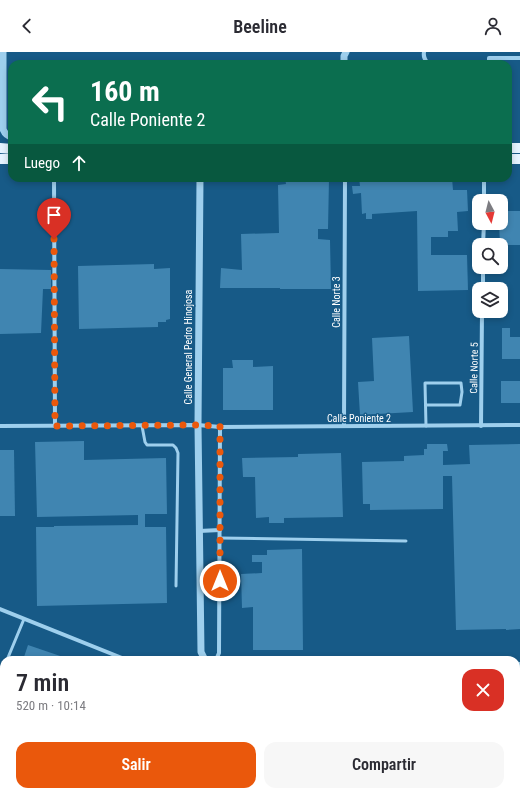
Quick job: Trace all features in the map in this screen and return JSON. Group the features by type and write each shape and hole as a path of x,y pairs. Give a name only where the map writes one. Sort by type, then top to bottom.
{"street":[{"path":"3,52 2,124 4,132 8,136"},
{"path":"489,60 489,58 518,58 516,52"},
{"path":"54,182 55,426"},
{"name":"Calle General Pedro Hinojosa","path":"200,182 198,425 201,652 203,656"},
{"name":"Calle Norte 3","path":"344,426 345,182"},
{"path":"484,182 484,194"},
{"name":"Calle Norte 5","path":"481,426 482,318"},
{"name":"Calle Poniente 2","path":"0,426 520,426"},
{"path":"218,656 219,653 220,426"},
{"path":"199,531 220,530"},
{"path":"0,609 117,656"}],"lane":[{"path":"426,405 460,405 462,392 461,383 425,383 426,426"},
{"path":"142,426 147,445 173,446 176,448 178,453 176,586"},
{"path":"220,538 406,542"},
{"path":"10,656 24,619"}],"building":[{"path":"286,182 329,182 328,229 318,229 318,239 330,240 331,289 220,288 221,268 242,270 241,234 279,233 278,185 286,184"},
{"path":"360,182 452,182 453,190 467,190 468,211 457,212 458,231 448,231 448,237 431,237 431,255 467,255 468,290 418,291 417,211 372,214 372,219 366,219 366,213 362,214 361,193 353,194 352,186 360,186"},
{"path":"508,211 520,211 520,245 508,245 508,238 500,238 499,230 508,230"},
{"path":"154,264 154,269 170,268 170,319 166,320 166,322 158,322 158,327 79,329 78,266"},
{"path":"0,269 51,270 51,289 43,289 41,333 0,334"},
{"path":"502,328 510,328 510,337 520,337 520,359 502,359"},
{"path":"409,336 413,412 360,415 358,382 374,381 372,338"},
{"path":"232,360 253,360 253,367 273,366 273,410 223,410 223,368 233,368"},
{"path":"501,381 520,381 520,403 501,403"},
{"path":"84,441 84,460 166,458 167,514 145,514 145,527 166,527 167,603 37,606 36,527 138,525 138,515 37,517 35,442"},
{"path":"427,444 447,444 448,451 443,451 443,465 470,464 469,445 520,444 520,629 456,630 452,476 443,476 443,509 370,510 370,504 363,504 362,462 404,461 404,456 424,455 424,449 427,449"},
{"path":"0,450 14,450 15,516 0,516"},
{"path":"341,453 343,517 284,518 284,523 269,523 269,517 256,518 255,477 243,477 242,458 298,457 298,454"},
{"path":"302,549 303,650 253,650 253,607 242,608 241,574 262,573 262,562 252,562 252,555 267,555 267,550"},
{"path":"28,645 60,656 24,656"}],"route":[{"path":"54,239 55,426 220,426 220,581"}]}
